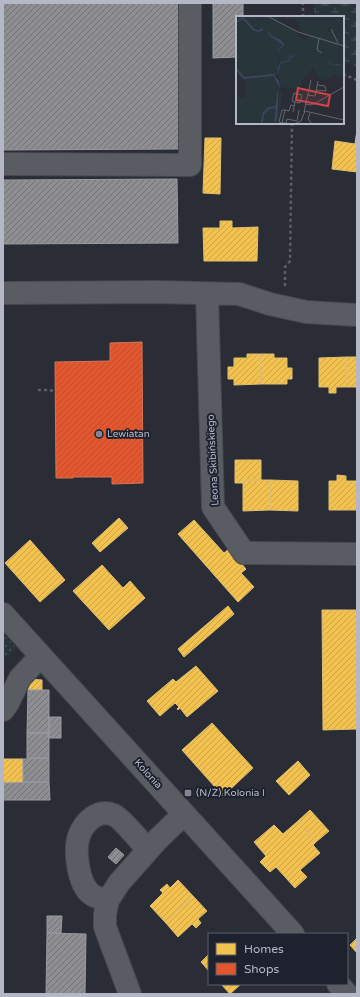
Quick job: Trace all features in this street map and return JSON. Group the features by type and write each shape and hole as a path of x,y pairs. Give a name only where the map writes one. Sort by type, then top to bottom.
{"street":[{"path":"3,164 190,165 190,3"},
{"path":"3,293 157,292 239,294 258,301 306,312 357,315"},
{"name":"Leona Skibińskiego","path":"207,294 213,507 244,553 357,554"},
{"name":"Kolonia","path":"3,614 292,933"},
{"path":"3,710 20,678 41,656"},
{"path":"108,900 98,898 90,894 82,882 76,852 78,837 84,826 92,818 99,814 107,813 115,816 148,850"},
{"path":"130,994 105,927 105,914 108,900 119,883 148,850 184,814"},
{"path":"339,985 347,994"}],"path":[{"path":"303,3 303,16"},
{"path":"344,74 357,80"},
{"path":"285,307 285,267 290,261 292,124"},
{"path":"38,390 50,390 56,392"}],"green space":[{"path":"313,3 357,3 357,67 344,62 344,16 315,16"},
{"path":"3,634 16,648 9,656 3,656"}],"building: Homes":[{"path":"357,130 357,172 332,169 335,141 355,144"},
{"path":"205,138 221,138 220,194 203,193"},
{"path":"220,221 232,221 232,228 258,227 257,261 204,261 203,228 220,228"},
{"path":"247,354 260,354 261,384 234,385 234,379 228,379 228,367 234,367 234,358 247,358"},
{"path":"260,354 274,354 274,358 287,358 287,368 292,368 292,379 287,379 287,384 261,384"},
{"path":"346,357 357,357 357,387 346,387"},
{"path":"346,357 346,387 336,387 336,393 329,393 329,387 319,387 319,358"},
{"path":"235,460 261,460 261,480 243,480 243,483 235,483"},
{"path":"337,475 346,476 346,481 356,481 356,510 329,510 329,481 337,481"},
{"path":"243,480 270,480 270,510 243,511"},
{"path":"270,480 298,481 298,511 270,510"},
{"path":"119,518 128,528 100,552 92,543"},
{"path":"194,520 224,553 229,549 246,569 241,573 254,587 238,602 178,534"},
{"path":"30,540 65,580 40,602 5,563"},
{"path":"102,565 123,588 130,581 145,598 109,630 73,591"},
{"path":"228,606 234,614 184,657 178,649"},
{"path":"322,610 357,610 357,729 323,730"},
{"path":"196,666 218,691 187,717 180,708 178,710 177,709 179,707 175,703 160,716 147,701 173,679 176,682"},
{"path":"28,679 42,680 42,690 28,690"},
{"path":"212,723 253,768 223,796 182,750"},
{"path":"3,759 23,759 23,782 3,783"},
{"path":"298,761 310,775 289,795 276,781"},
{"path":"310,810 329,831 316,842 298,821"},
{"path":"298,821 316,842 313,845 320,853 300,870 307,877 295,888 276,867 270,872 260,862 266,856 254,842 274,825 283,834"},
{"path":"178,880 193,896 165,922 150,906 163,893 160,890 167,884 170,888"},
{"path":"193,896 207,911 198,919 201,923 196,928 192,924 178,937 165,922"},
{"path":"357,938 357,953 350,945"},
{"path":"208,955 208,970 201,962"},
{"path":"222,985 240,985 230,994"}],"building: Shops":[{"name":"Lewiatan","path":"142,342 143,483 112,484 112,477 56,478 55,362 110,361 110,343"}],"building: Industry":[{"path":"3,3 180,3 181,149 3,150"},
{"path":"213,3 243,3 243,16 236,16 236,57 213,58"},
{"path":"177,179 178,243 3,244 3,180"},
{"path":"28,690 49,690 49,733 27,733"},
{"path":"49,717 61,717 61,738 49,738"},
{"path":"27,733 49,733 49,758 27,758"},
{"path":"49,758 49,782 23,782 23,759"},
{"path":"49,782 50,800 3,800 3,783"},
{"path":"116,848 124,855 116,864 108,857"},
{"path":"47,916 62,916 61,933 47,933"},
{"path":"47,933 86,934 85,994 46,994"}],"place":[{"name":"Lewiatan","path":"99,434"},
{"name":"(N/Ż) Kolonia I","path":"188,793"}]}
